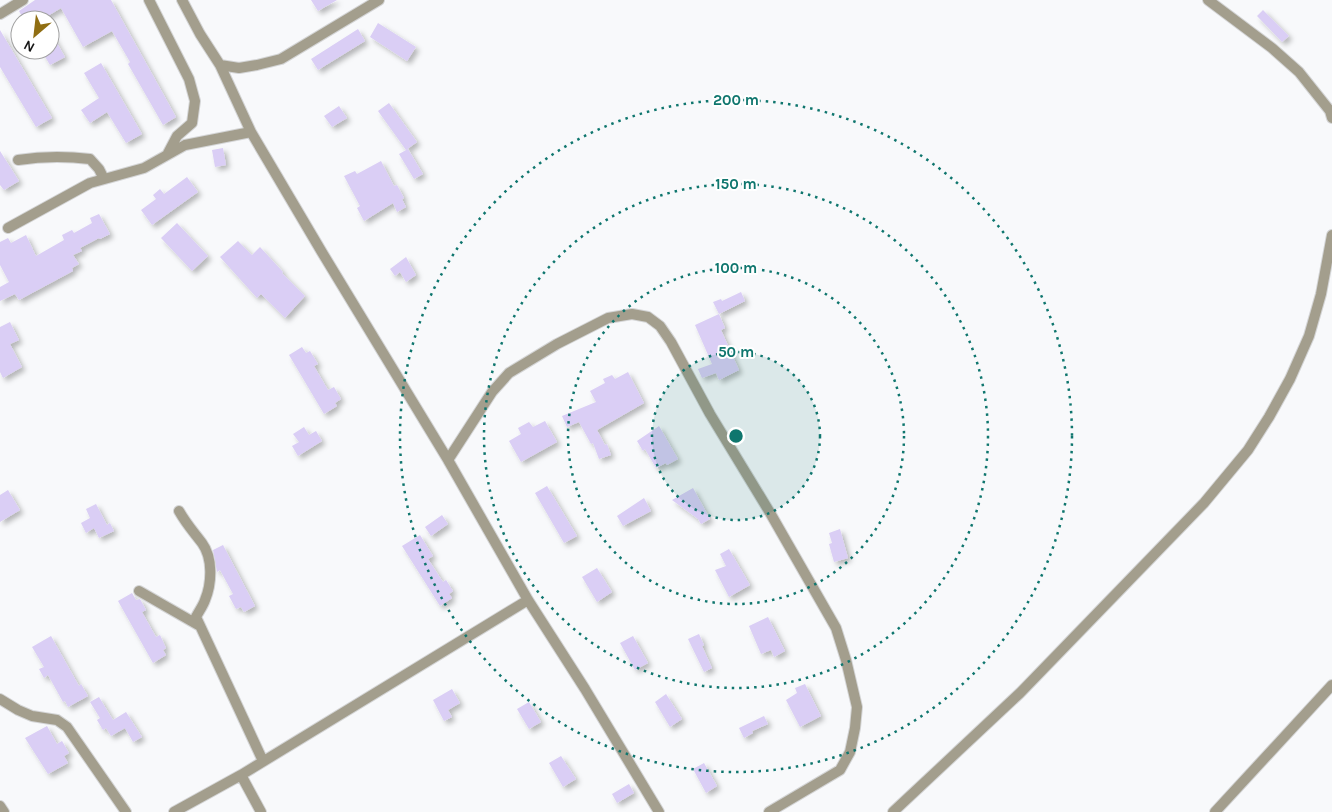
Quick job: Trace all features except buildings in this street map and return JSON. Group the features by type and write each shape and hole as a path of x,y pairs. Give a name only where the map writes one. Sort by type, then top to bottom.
{"street":[{"path":"0,14 23,0"},
{"path":"149,0 189,79 195,101 192,123 177,136 167,156"},
{"path":"182,0 200,34 220,65 251,132 448,460 528,600 585,689 659,812"},
{"path":"220,65 239,68 281,59 379,0"},
{"path":"1208,0 1272,48 1299,72 1330,112 1332,118"},
{"path":"8,228 90,183 144,168 185,146 251,132"},
{"path":"18,160 60,156 90,159 99,169 104,179"},
{"path":"893,812 1020,693 1204,503 1248,450 1290,379 1309,336 1321,294 1332,235"},
{"path":"448,460 492,392 509,373 557,344 608,318 632,314 648,317 660,326 836,628 857,707 850,752 840,770 769,812"},
{"path":"179,511 188,527 203,544 209,561 210,576 206,599 196,617 263,760"},
{"path":"139,591 201,627"},
{"path":"174,812 241,774 528,600"},
{"path":"1215,812 1332,685"},
{"path":"0,699 32,716 57,720 67,728 126,812"},
{"path":"241,774 261,812"},
{"path":"0,806 4,812"}]}
